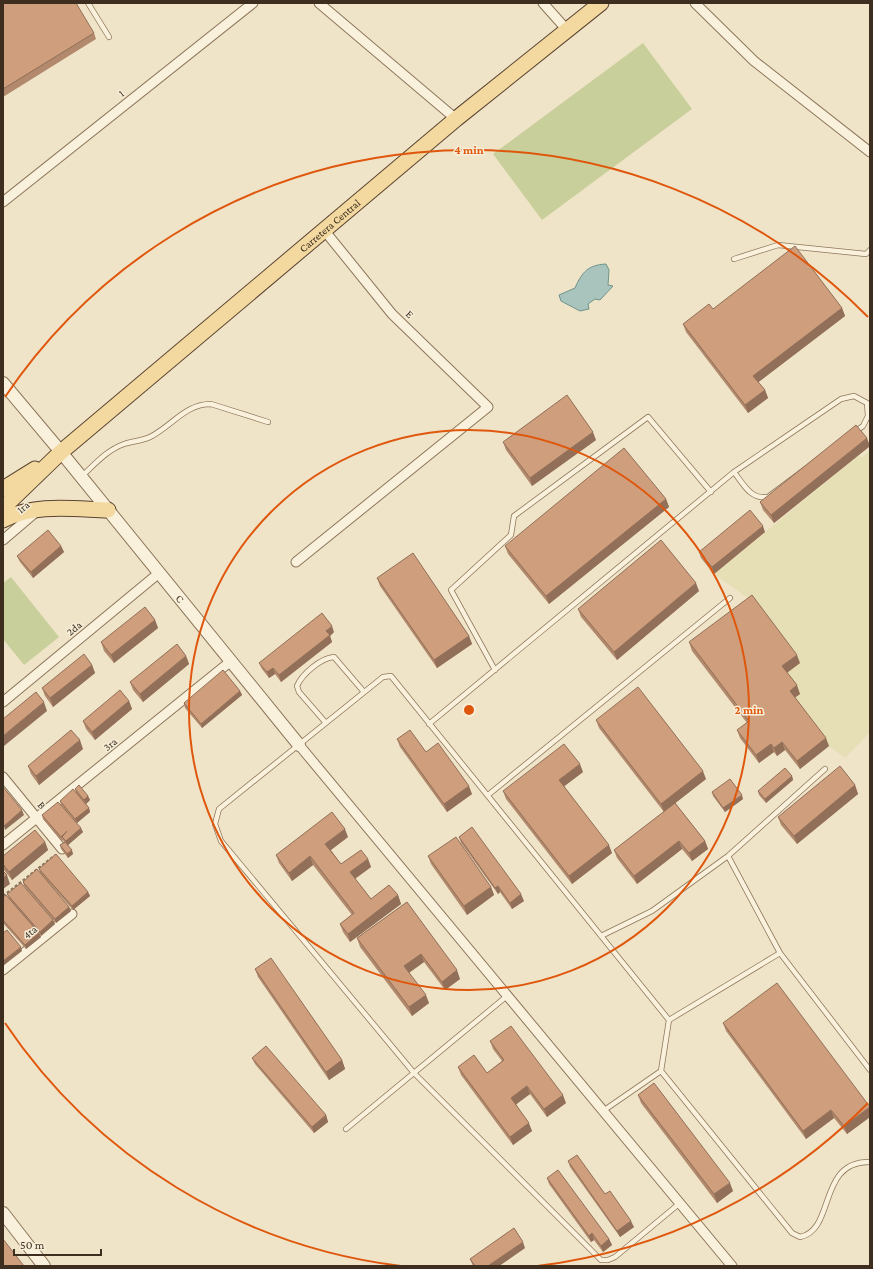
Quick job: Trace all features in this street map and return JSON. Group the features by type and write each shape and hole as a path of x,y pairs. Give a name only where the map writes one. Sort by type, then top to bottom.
{"main road":[{"name":"Carretera Central","path":"3,508 61,452 456,119 601,3"},
{"name":"Carretera Central","path":"3,489 61,452"},
{"path":"3,520 40,508 108,510"}],"street":[{"name":"1","path":"3,202 253,3"},
{"path":"319,3 456,119"},
{"path":"543,3 567,30"},
{"path":"695,3 754,61 870,152"},
{"name":"E","path":"296,562 488,407 392,314 324,230"},
{"name":"C","path":"3,384 61,452 299,745"},
{"name":"1ra","path":"3,540 40,508"},
{"name":"2da","path":"3,702 159,573"},
{"name":"3ra","path":"3,845 231,661"},
{"path":"299,745 732,1266"},
{"name":"B","path":"3,777 62,849"},
{"name":"4ta","path":"3,970 72,914"},
{"path":"3,1213 44,1266"}],"lane":[{"path":"88,3 109,37"},
{"path":"734,259 778,245 866,254 870,250"},
{"path":"430,724 734,472 841,399 854,396 868,402 868,416 862,426 768,496 760,498 754,496 734,472"},
{"path":"81,477 108,453 124,444 150,437 192,407 201,404 211,404 268,422"},
{"path":"495,670 451,590 511,535 514,516 648,417 711,492"},
{"path":"488,796 730,598"},
{"path":"326,723 299,692 297,686 299,680 324,659 334,657 364,692"},
{"path":"603,1111 661,1071 669,1020 391,676 383,677 219,809 215,824 221,841 414,1073 601,1260 608,1260 615,1257 680,1203"},
{"path":"601,936 652,911 728,856 825,769"},
{"path":"728,856 780,953 870,1070"},
{"path":"669,1020 780,953"},
{"path":"346,1129 507,996"},
{"path":"661,1071 792,1233 800,1237 807,1236 815,1228 835,1178 846,1168 864,1162 870,1162"}],"path":[{"path":"3,896 62,849"}],"shaded area":[{"path":"870,451 870,732 845,758 829,746 793,699 800,693 785,674 800,663 755,603 714,574 859,455 861,458"}],"green space":[{"path":"643,43 692,109 542,220 493,154"},
{"path":"11,577 59,637 24,665 3,639 3,583"}],"water":[{"path":"606,264 609,270 608,285 613,286 600,300 595,299 588,304 589,309 580,311 561,301 559,295 575,288 586,270 595,266"}],"building":[{"path":"3,3 76,3 94,33 3,89"},
{"path":"795,246 842,308 753,376 765,390 745,405 683,324 709,304 713,309"},
{"path":"567,395 593,432 530,478 503,442"},
{"path":"856,425 867,438 771,515 760,502"},
{"path":"624,448 666,499 546,596 505,546"},
{"path":"750,510 763,526 712,567 699,552"},
{"path":"48,530 61,546 31,572 17,556"},
{"path":"661,540 696,583 614,652 578,609"},
{"path":"413,553 469,636 434,660 377,578"},
{"path":"752,595 797,655 782,666 797,685 790,691 826,738 797,761 782,742 774,748 771,744 756,755 737,730 749,721 689,642"},
{"path":"145,607 155,620 111,655 101,642"},
{"path":"322,613 332,626 326,631 330,635 279,675 273,668 267,672 259,663"},
{"path":"177,644 186,656 140,694 130,682"},
{"path":"84,654 92,665 50,698 42,688"},
{"path":"223,670 240,691 201,724 184,703"},
{"path":"638,687 703,771 661,804 596,720"},
{"path":"120,690 129,701 92,732 83,721"},
{"path":"36,692 44,702 3,736 3,719"},
{"path":"71,730 80,740 36,776 28,766"},
{"path":"410,730 426,752 438,743 469,786 444,804 397,739"},
{"path":"564,744 580,764 559,780 609,845 569,876 503,791"},
{"path":"840,766 855,785 794,836 778,817"},
{"path":"785,768 792,776 765,799 758,791"},
{"path":"730,779 742,795 723,808 712,792"},
{"path":"79,785 88,796 84,800 75,789"},
{"path":"3,787 22,810 4,826 3,825"},
{"path":"73,789 89,808 75,819 60,801"},
{"path":"58,802 81,828 66,841 62,837 67,831 61,837 42,815"},
{"path":"675,803 705,841 689,853 679,841 634,876 614,850"},
{"path":"332,812 345,829 325,844 341,864 361,850 368,859 350,872 371,899 389,885 398,895 348,934 340,924 354,913 310,856 289,873 276,855"},
{"path":"472,827 521,894 510,903 498,886 495,888 459,837"},
{"path":"35,830 45,842 9,872 3,864 3,856"},
{"path":"456,837 491,887 464,906 428,856"},
{"path":"65,842 72,850 67,854 60,845"},
{"path":"56,854 88,892 72,906 39,869"},
{"path":"37,869 69,907 55,919 23,882"},
{"path":"3,871 7,875 3,878"},
{"path":"21,883 53,920 40,932 7,894"},
{"path":"6,895 39,933 25,945 3,920 3,897"},
{"path":"407,902 457,970 442,982 421,954 404,966 426,995 409,1007 357,938"},
{"path":"7,930 21,947 3,961 3,933"},
{"path":"271,958 342,1060 326,1072 255,969"},
{"path":"777,983 870,1107 844,1126 831,1110 803,1131 723,1023"},
{"path":"511,1026 563,1095 544,1109 527,1086 511,1098 529,1123 510,1137 458,1067 474,1055 487,1073 504,1060 490,1041"},
{"path":"266,1046 326,1115 312,1127 252,1058"},
{"path":"654,1083 730,1183 714,1194 638,1095"},
{"path":"577,1155 605,1194 610,1191 631,1221 617,1231 568,1161"},
{"path":"558,1170 609,1239 601,1246 592,1233 589,1236 547,1178"},
{"path":"514,1228 523,1242 488,1266 475,1266 470,1259"},
{"path":"3,1239 24,1266 3,1266"}]}
